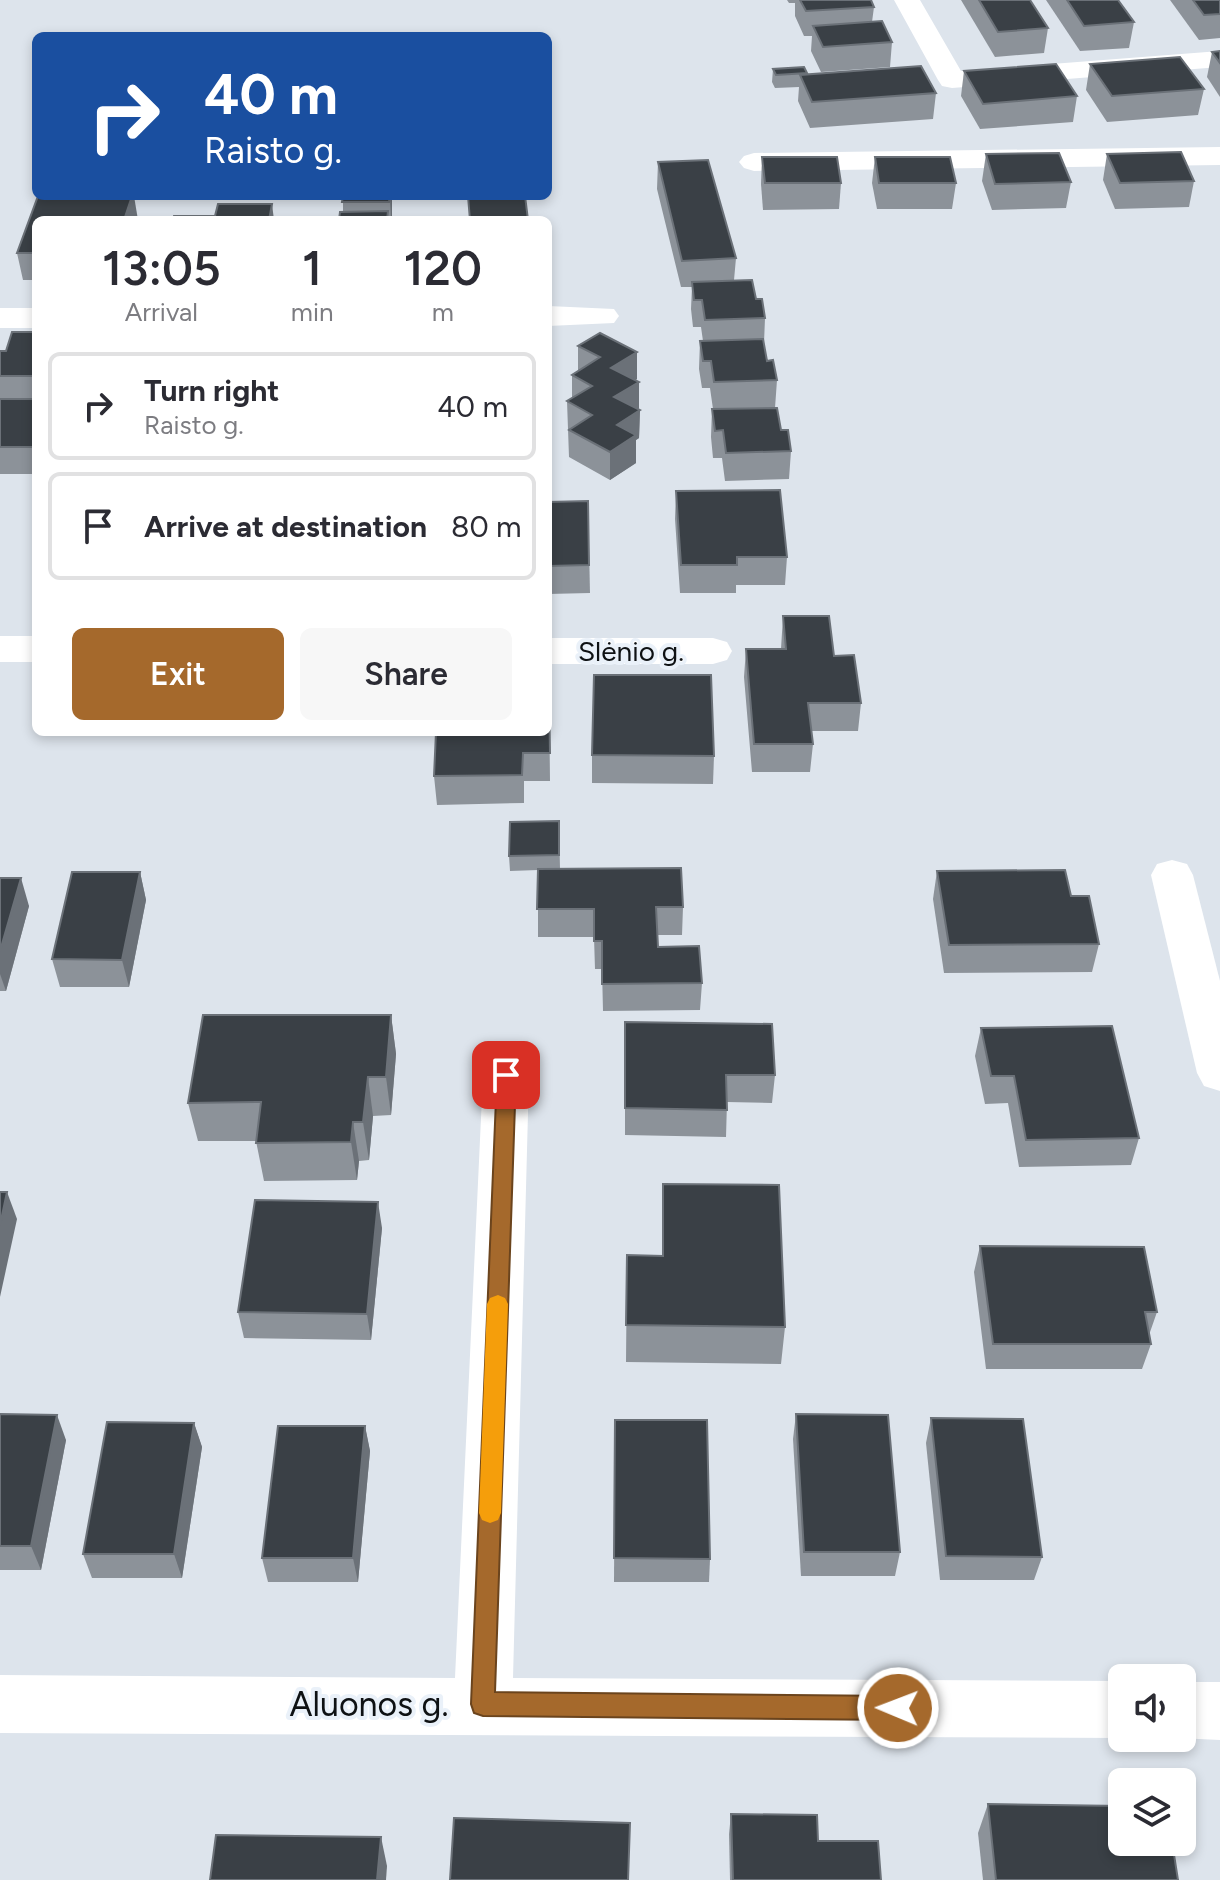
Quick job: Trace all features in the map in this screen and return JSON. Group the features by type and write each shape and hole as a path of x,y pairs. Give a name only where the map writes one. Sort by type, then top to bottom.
{"street":[{"path":"907,0 952,80 1220,59"},
{"path":"754,162 1220,156"},
{"path":"552,316 603,316"},
{"path":"0,318 32,318"},
{"path":"0,649 32,649"},
{"name":"Slėnio g.","path":"552,651 713,651"},
{"path":"1172,875 1220,1073"},
{"path":"483,1704 506,1075"},
{"name":"Aluonos g.","path":"0,1704 483,1704 1108,1710"},
{"path":"1196,1711 1220,1711"}],"building":[{"path":"800,0 871,0 874,7 806,11"},
{"path":"979,0 1030,0 1048,28 998,32"},
{"path":"1067,0 1118,0 1134,22 1084,26"},
{"path":"1193,0 1220,0 1220,14 1204,15"},
{"path":"882,21 892,42 823,47 813,26"},
{"path":"1220,51 1220,63 1212,52"},
{"path":"1180,57 1204,89 1112,96 1090,64"},
{"path":"1056,64 1077,96 983,104 964,71"},
{"path":"921,66 936,93 812,102 800,75"},
{"path":"804,67 807,73 776,75 773,69"},
{"path":"1181,152 1194,181 1120,183 1107,154"},
{"path":"1059,153 1071,182 995,184 986,154"},
{"path":"762,157 837,157 841,183 765,183"},
{"path":"875,157 950,157 956,183 879,183"},
{"path":"708,160 736,258 682,261 658,162"},
{"path":"37,200 131,200 125,216 32,216 32,253 17,253"},
{"path":"342,200 389,200 389,202"},
{"path":"468,200 526,200 528,216 470,216"},
{"path":"218,204 272,204 270,216 215,216"},
{"path":"388,211 387,216 340,216 340,212"},
{"path":"752,280 756,299 762,299 765,318 705,320 702,300 694,300 692,282"},
{"path":"12,332 32,332 32,376 0,376 0,351 6,351"},
{"path":"600,333 637,352 611,368 639,382 614,397 640,410 617,425 636,435 610,452 569,430 592,415 567,401 592,386 572,375 600,357 578,346"},
{"path":"763,339 767,361 773,360 777,380 714,382 711,361 703,361 700,341"},
{"path":"0,399 32,399 32,447 0,447"},
{"path":"777,408 781,430 788,430 791,451 726,453 723,430 715,431 712,409"},
{"path":"780,490 787,557 737,557 737,565 681,565 676,491"},
{"path":"588,501 589,565 552,566 552,502"},
{"path":"783,616 829,616 834,656 854,655 861,703 808,703 813,744 754,744 746,649 786,649"},
{"path":"594,675 711,675 714,756 592,755"},
{"path":"436,736 550,736 550,753 523,753 522,775 434,776"},
{"path":"559,821 559,855 509,856 510,822"},
{"path":"681,868 683,907 656,907 658,947 699,946 702,983 602,984 602,941 594,941 594,909 537,909 538,869"},
{"path":"1065,870 1071,896 1089,896 1099,944 949,945 937,871"},
{"path":"72,872 140,872 122,960 52,959"},
{"path":"0,878 21,878 0,951"},
{"path":"203,1015 391,1015 386,1077 368,1077 363,1122 353,1122 351,1142 256,1143 261,1102 188,1103"},
{"path":"625,1022 772,1024 775,1075 726,1075 727,1110 625,1108"},
{"path":"1112,1026 1139,1138 1026,1140 1014,1076 991,1076 981,1028"},
{"path":"663,1184 779,1185 785,1327 626,1325 627,1255 663,1256"},
{"path":"0,1192 7,1192 0,1225"},
{"path":"255,1200 378,1202 367,1314 238,1312"},
{"path":"980,1246 1144,1247 1157,1312 1145,1312 1151,1344 993,1344"},
{"path":"0,1414 57,1415 31,1546 0,1546"},
{"path":"796,1414 888,1415 900,1552 804,1552"},
{"path":"931,1418 1023,1419 1042,1557 946,1556"},
{"path":"615,1420 707,1420 710,1559 614,1558"},
{"path":"107,1422 194,1423 174,1554 83,1554"},
{"path":"278,1426 365,1426 353,1558 262,1558"},
{"path":"988,1804 1108,1806 1108,1856 1174,1856 1178,1880 996,1880"},
{"path":"731,1814 817,1815 818,1841 878,1841 881,1880 733,1880"},
{"path":"454,1818 630,1823 628,1880 450,1880"},
{"path":"216,1835 381,1837 377,1880 210,1880"}],"slow traffic":[{"path":"490,1513 498,1304"}],"route":[{"path":"506,1075 483,1704 898,1708"}]}
